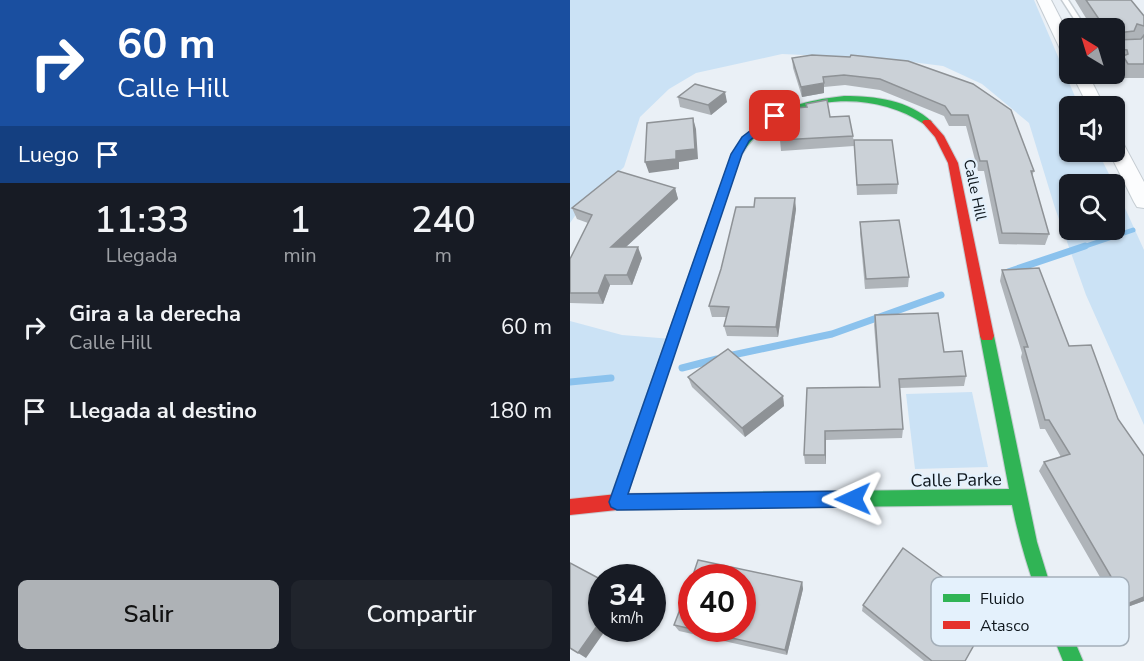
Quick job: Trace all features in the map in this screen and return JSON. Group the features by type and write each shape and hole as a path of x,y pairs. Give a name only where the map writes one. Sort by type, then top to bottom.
{"street":[{"path":"1044,0 1059,30"},
{"name":"Calle Hill","path":"617,502 736,154 745,139 775,116 801,106 846,99 879,101 906,109 919,116 934,128 948,150 957,178 1018,497 1039,577"},
{"path":"1124,162 1144,201"},
{"name":"Calle Parke","path":"570,507 617,502 1018,497"},
{"name":"Calle Hill","path":"1067,646 1073,661"}],"lane":[{"path":"1065,0 1077,18"}],"shaded area":[{"path":"570,0 1034,0 1059,59 1059,84 1070,84 1075,96 1059,96 1059,162 1103,162 1109,174 1059,174 1059,219 1029,123 982,84 943,66 888,59 782,54 696,73 669,89 640,117 624,167 577,213 570,223"},
{"path":"1125,208 1144,250 1144,425 1086,295 1066,240 1125,240"},
{"path":"570,321 622,335 672,339 617,502 570,507"},
{"path":"972,392 988,467 915,469 906,394"}],"building":[{"path":"1086,0 1131,0 1144,16 1144,26 1137,24 1134,31 1125,32 1125,18 1098,18"},
{"path":"1144,35 1144,64 1128,64 1125,59 1125,55 1128,54 1125,50 1125,40 1141,39"},
{"path":"812,55 850,57 851,55 908,61 973,84 1011,110 1034,171 1031,171 1049,234 1002,233 987,161 980,161 968,115 951,115 945,106 880,79 844,75 823,77 824,83 801,87 792,58"},
{"path":"695,84 725,92 708,105 678,97"},
{"path":"827,100 830,117 849,116 853,136 780,140 778,118 795,117 794,108 807,107 806,104"},
{"path":"693,118 695,149 676,151 676,159 645,162 647,123"},
{"path":"854,140 892,140 898,184 857,185"},
{"path":"618,171 675,188 611,247 638,247 627,275 605,275 598,293 570,293 570,259 592,215 572,208"},
{"path":"755,198 795,198 776,327 724,326 729,307 709,306 721,269 736,207 754,207"},
{"path":"899,220 909,277 866,279 860,222"},
{"path":"1039,268 1069,346 1091,345 1118,419 1144,456 1144,597 1129,603 1129,577 1111,577 1044,462 1070,454 1049,420 1045,420 1024,347 1028,347 1002,270"},
{"path":"938,313 944,352 962,351 966,376 899,379 903,429 825,431 825,455 804,455 807,388 880,387 875,315"},
{"path":"728,349 783,396 742,428 688,377"},
{"path":"903,548 943,577 931,577 931,646 973,646 965,661 932,661 863,605"},
{"path":"698,560 717,564 697,564"},
{"path":"570,563 588,573 588,639 578,653 570,648"},
{"path":"756,572 802,582 785,650 749,642 756,642"},
{"path":"678,615 678,626 674,625"}],"waterway":[{"path":"1080,248 1133,230"},
{"path":"1008,272 1085,246"},
{"path":"728,356 832,334 941,295"},
{"path":"682,368 717,359"},
{"path":"570,382 611,378"}],"traffic: fast":[{"path":"617,502 731,165 747,138 778,114 799,106 844,98 890,103 910,111 927,122"},
{"path":"987,336 1028,542 1039,577"},
{"path":"747,500 1018,497"},
{"path":"1067,646 1073,661"}],"traffic: jam":[{"path":"927,122 939,136 953,163 987,336"},
{"path":"570,507 617,502 747,500"}],"route":[{"path":"775,116 745,139 736,154 617,502 853,499"}]}
